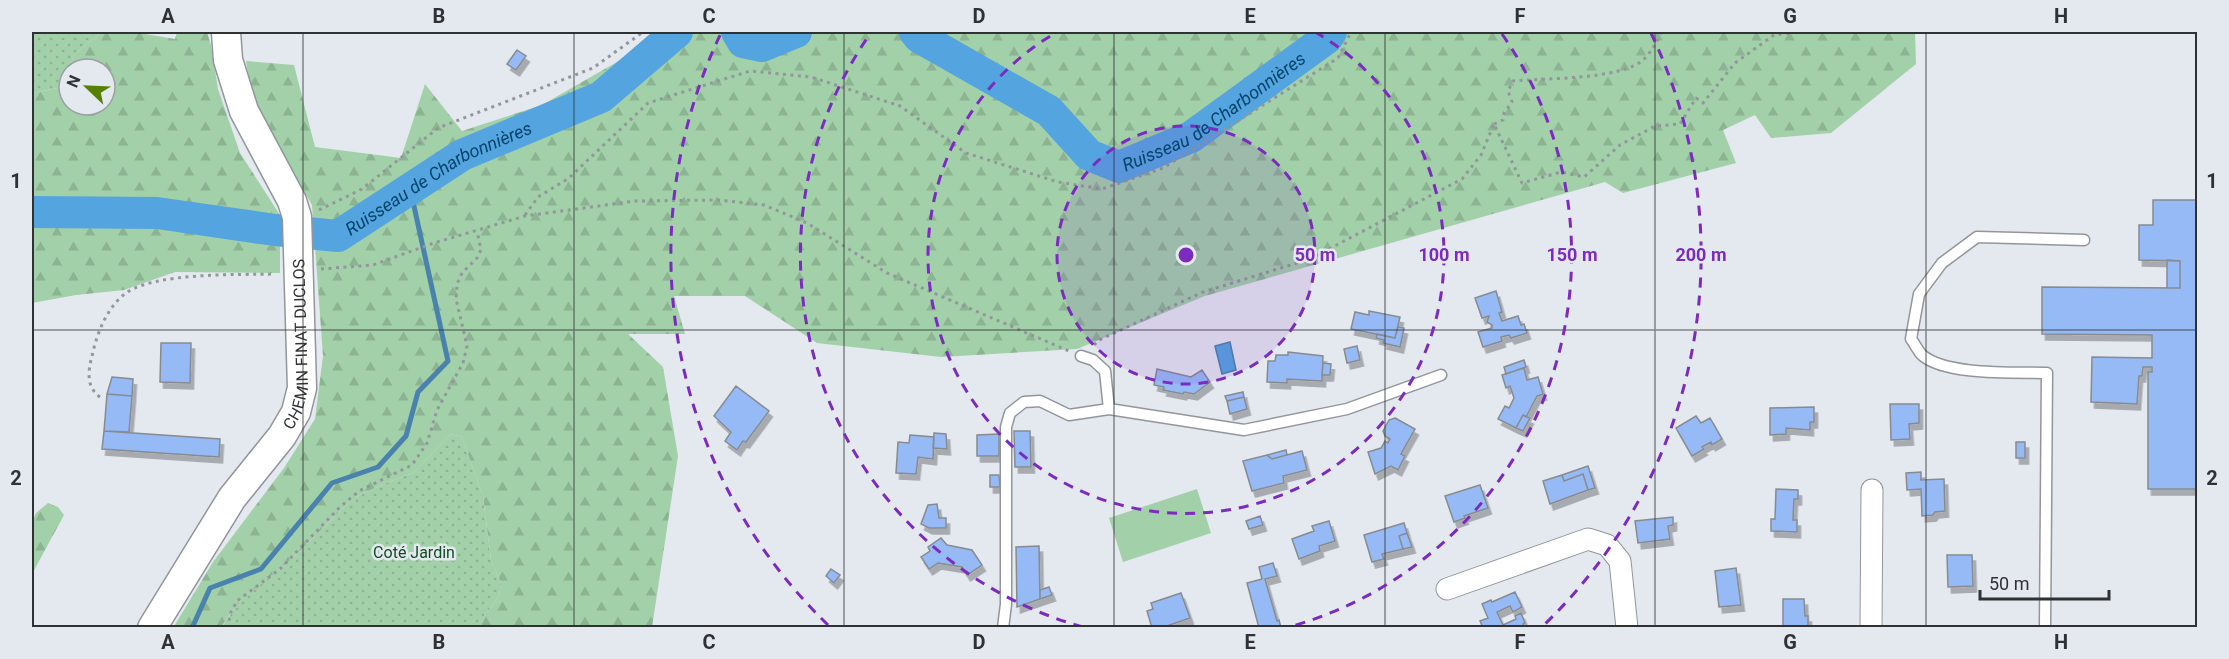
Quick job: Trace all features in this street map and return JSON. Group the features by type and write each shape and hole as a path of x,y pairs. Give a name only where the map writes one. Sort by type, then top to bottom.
{"main road":[{"name":"CHEMIN FINAT DUCLOS","path":"152,627 232,498 282,436 296,412 302,388 297,217 292,201 244,111 228,60 226,32"}],"street":[{"path":"1871,627 1872,490"},
{"path":"1447,589 1588,539 1607,544 1620,561 1627,627"}],"lane":[{"path":"2045,627 2048,373 1956,369 1938,364 1922,355 1911,339 1919,294 1942,263 1977,237 2084,240"},
{"path":"1081,357 1093,360 1105,371 1108,409"},
{"path":"1003,627 1006,604 1006,427 1010,413 1024,402 1040,401 1069,415 1108,409 1244,430 1347,409 1441,375"}],"path":[{"path":"297,217 307,216 362,189 438,128 593,68 643,32"},
{"path":"525,216 538,197 569,178 648,103 750,71 811,77 900,106 966,153 1058,182 1102,189 1163,168 1338,58 1351,32"},
{"path":"100,397 94,393 89,384 93,349 98,333 111,308 127,292 148,284 299,266 310,270 373,266 434,243 525,216 635,201 718,200 764,205 807,223 887,273 1081,357 1100,340 1203,292 1310,259 1462,179 1481,155 1494,124 1503,120 1504,113 1512,102 1508,91 1513,81 1614,74 1643,61 1655,46 1661,32"},
{"path":"1494,124 1522,183 1561,172 1584,177 1620,145 1655,126 1680,124 1696,98 1703,103 1735,63 1774,35 1798,32"},
{"path":"227,627 237,601 280,568 359,491 412,465 427,443 437,410 463,363 467,346 456,299 457,284 462,273 477,258 481,250 477,231"}],"green space":[{"path":"32,32 102,32 73,57 57,57 57,88 32,93"},
{"path":"102,32 133,32 175,39 177,32 207,32 218,89 240,153 280,215 280,273 175,272 124,290 32,303 32,93 57,88 57,117 117,117 117,57 73,57"},
{"path":"669,32 733,32 766,47 790,32 1915,32 1916,64 1831,133 1771,138 1755,115 1723,130 1736,163 1623,193 1605,182 1205,296 1077,349 941,357 817,343 745,296 674,296 685,334 628,334 663,367 678,456 652,627 481,627 484,616 499,596 501,583 491,560 483,497 462,437 451,434 413,473 353,498 293,558 240,601 221,627 173,628 213,562 284,468 315,419 323,356 312,205 281,152 251,92 246,61 294,65 315,147 401,158 425,84 462,131 542,105"},
{"name":"Coté Jardin","path":"451,434 462,437 483,497 491,560 501,583 499,596 484,616 481,627 221,628 240,601 293,558 353,498 413,473"},
{"path":"1197,489 1211,533 1123,562 1109,518"},
{"path":"48,503 58,507 64,515 32,574 32,522 36,513"}],"water":[{"path":"1230,342 1236,370 1222,374 1215,346"}],"building":[{"path":"517,50 526,56 516,70 507,64"},
{"path":"2153,200 2198,200 2198,489 2148,489 2148,372 2152,372 2152,367 2143,367 2142,376 2139,376 2137,404 2091,402 2092,357 2152,358 2152,335 2042,334 2042,287 2180,288 2180,261 2139,260 2139,225 2153,225"},
{"path":"2167,260 2180,261 2180,288 2167,288"},
{"path":"1496,291 1502,321 1518,316 1527,333 1511,338 1509,335 1501,337 1502,341 1483,347 1478,332 1492,328 1492,325 1487,322 1489,316 1482,318 1475,298"},
{"path":"1369,311 1400,317 1395,338 1351,329 1355,312 1369,315"},
{"path":"1398,327 1404,328 1400,347 1383,343 1384,340 1376,338 1377,334 1395,338"},
{"path":"161,343 191,343 190,383 160,382"},
{"path":"1357,346 1360,360 1347,363 1344,349"},
{"path":"1288,352 1323,356 1322,381 1287,379 1287,383 1267,382 1268,361 1275,361 1276,355 1288,355"},
{"path":"1524,360 1526,367 1506,374 1504,367"},
{"path":"1323,363 1331,364 1330,375 1322,375"},
{"path":"1524,368 1527,380 1538,377 1543,394 1537,396 1526,417 1523,415 1516,428 1498,419 1505,406 1509,408 1514,398 1510,386 1506,388 1502,375"},
{"path":"1157,369 1191,377 1202,370 1210,382 1194,394 1163,390 1164,387 1154,385"},
{"path":"112,377 133,379 132,396 107,394"},
{"path":"736,386 769,411 746,442 743,441 737,450 725,441 731,432 714,416"},
{"path":"1243,392 1244,397 1227,401 1225,396"},
{"path":"107,394 132,396 129,432 104,431"},
{"path":"1244,397 1247,409 1230,414 1227,401"},
{"path":"1890,404 1919,404 1919,423 1909,424 1910,439 1891,440"},
{"path":"1814,407 1814,422 1810,422 1810,430 1786,428 1786,434 1770,435 1770,408"},
{"path":"1523,415 1530,418 1523,431 1516,428"},
{"path":"1696,416 1701,423 1710,418 1722,439 1712,445 1711,442 1702,447 1704,449 1692,456 1676,428"},
{"path":"1395,418 1415,429 1401,454 1405,456 1398,470 1391,466 1375,474 1368,452 1381,448 1385,441 1388,443 1390,439 1383,431 1389,420"},
{"path":"104,431 220,439 219,457 102,449"},
{"path":"1014,431 1030,431 1031,467 1015,467"},
{"path":"934,433 946,434 947,449 933,448"},
{"path":"999,434 999,456 977,456 977,435"},
{"path":"910,435 934,437 933,459 918,457 916,474 896,473 898,442 909,443"},
{"path":"2016,442 2025,442 2025,458 2016,458"},
{"path":"1286,450 1287,455 1272,459 1267,455"},
{"path":"1302,451 1307,470 1283,476 1284,483 1252,491 1243,461 1267,455 1272,459"},
{"path":"1588,466 1595,488 1588,490 1583,474 1564,481 1562,475"},
{"path":"1921,472 1921,480 1944,479 1945,511 1922,516 1921,489 1907,490 1906,473"},
{"path":"1583,474 1588,490 1550,504 1543,481 1562,475 1564,481"},
{"path":"990,475 999,475 1000,487 990,487"},
{"path":"1480,485 1488,508 1454,522 1445,496"},
{"path":"1776,489 1798,490 1798,499 1794,499 1793,520 1797,520 1797,532 1771,531 1771,519 1775,519"},
{"path":"937,504 939,518 946,518 946,528 929,528 921,524 928,505"},
{"path":"1260,516 1263,525 1249,529 1246,521"},
{"path":"1673,517 1673,525 1668,526 1670,539 1638,543 1635,521"},
{"path":"1329,521 1335,541 1319,546 1320,551 1299,559 1292,539 1314,531 1312,526"},
{"path":"1404,523 1407,533 1399,536 1403,549 1382,554 1384,559 1372,562 1364,535"},
{"path":"1407,533 1412,547 1403,549 1399,536"},
{"path":"941,538 947,545 972,550 982,565 967,575 962,567 938,563 929,569 921,557 930,551 928,547"},
{"path":"1039,546 1040,599 1017,607 1016,547"},
{"path":"1947,555 1972,555 1973,586 1948,587"},
{"path":"1273,563 1277,576 1265,579 1281,628 1259,628 1247,583 1262,579 1259,567"},
{"path":"1736,568 1741,605 1719,607 1715,571"},
{"path":"831,569 840,575 834,583 826,576"},
{"path":"1049,587 1052,595 1040,599 1040,590"},
{"path":"1515,592 1522,607 1513,612 1510,606 1497,612 1503,625 1516,619 1515,616 1521,613 1525,623 1524,628 1483,628 1480,621 1488,618 1482,604"},
{"path":"1181,593 1190,618 1161,628 1152,628 1147,611 1153,609 1151,603"},
{"path":"1783,599 1804,599 1808,628 1783,628"}],"waterway":[{"name":"Ruisseau de Charbonnières","path":"32,212 157,213 275,230 338,236 462,155 601,97 677,32"},
{"name":"Ruisseau de Charbonnières","path":"737,32 743,42 762,46 796,32"},
{"name":"Ruisseau de Charbonnières","path":"915,32 919,37 1049,111 1089,155 1119,167 1191,137 1327,38 1331,32"},
{"path":"192,628 210,588 261,569 332,483 378,467 406,436 418,392 448,361 410,188"}]}
